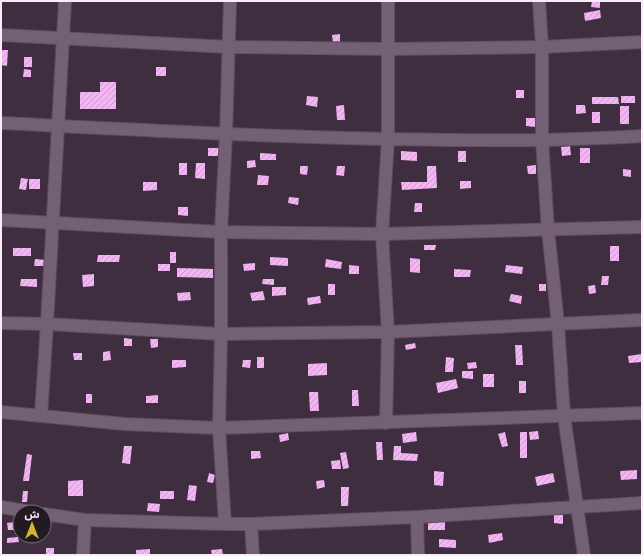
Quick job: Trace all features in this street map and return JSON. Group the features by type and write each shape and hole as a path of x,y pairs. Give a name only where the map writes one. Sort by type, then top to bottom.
{"street":[{"path":"41,415 64,1"},
{"path":"225,524 219,428 221,232 230,1"},
{"path":"386,423 388,332 382,234 388,139 388,1"},
{"path":"540,1 542,48 542,140 548,230 558,324 564,416 584,555"},
{"path":"1,35 228,48 542,48 642,42"},
{"path":"1,123 226,134 388,139 542,140 642,136"},
{"path":"1,220 221,232 382,234 642,227"},
{"path":"1,323 47,324 221,334 388,332 642,320"},
{"path":"1,412 124,424 219,428 642,413"},
{"path":"52,515 85,520 251,524 417,517 642,503"},
{"path":"1,507 12,509"},
{"path":"417,517 418,555"},
{"path":"84,555 85,520"},
{"path":"251,524 253,555"}],"building":[{"path":"592,1 600,1 600,8 591,7"},
{"path":"600,10 601,18 585,21 584,13"},
{"path":"340,34 340,42 333,43 332,35"},
{"path":"1,50 8,50 7,66 1,65"},
{"path":"24,57 32,57 32,67 24,67"},
{"path":"156,67 166,67 166,76 156,76"},
{"path":"24,69 31,70 31,77 23,77"},
{"path":"100,82 116,82 116,109 80,109 80,92 100,92"},
{"path":"516,90 524,90 524,98 516,98"},
{"path":"307,96 318,97 317,107 306,105"},
{"path":"621,96 635,96 635,103 621,103"},
{"path":"592,97 618,97 619,104 592,104"},
{"path":"344,105 345,120 337,120 336,106"},
{"path":"576,105 585,105 586,113 576,114"},
{"path":"620,106 629,106 629,124 620,124"},
{"path":"592,112 600,112 600,123 592,123"},
{"path":"526,118 535,118 535,127 526,126"},
{"path":"570,146 571,155 562,156 561,147"},
{"path":"208,148 220,148 220,156 208,156"},
{"path":"580,148 590,148 590,163 580,163"},
{"path":"401,151 417,152 417,161 401,160"},
{"path":"458,151 466,151 466,162 458,162"},
{"path":"260,153 276,154 276,160 260,160"},
{"path":"255,160 256,167 247,168 247,161"},
{"path":"179,163 187,163 187,175 179,175"},
{"path":"196,163 205,163 205,179 195,178"},
{"path":"536,165 536,174 528,174 527,166"},
{"path":"300,166 308,166 307,175 300,174"},
{"path":"337,166 345,166 344,176 336,175"},
{"path":"427,166 436,166 437,188 402,190 401,182 427,182"},
{"path":"623,169 631,170 631,177 623,176"},
{"path":"258,175 269,176 268,185 257,185"},
{"path":"21,178 28,179 26,190 19,189"},
{"path":"29,179 40,179 40,189 29,189"},
{"path":"460,181 471,181 471,188 460,189"},
{"path":"143,182 157,182 157,190 143,191"},
{"path":"289,197 299,198 298,205 288,203"},
{"path":"415,203 422,203 422,212 414,212"},
{"path":"178,207 188,207 188,216 178,215"},
{"path":"424,245 436,245 435,250 424,250"},
{"path":"610,246 619,246 619,261 610,261"},
{"path":"13,248 31,248 31,256 13,256"},
{"path":"170,252 176,252 176,263 170,263"},
{"path":"98,255 120,255 119,262 97,262"},
{"path":"270,257 288,258 288,266 270,265"},
{"path":"410,258 420,259 420,273 410,272"},
{"path":"35,259 47,260 47,266 34,266"},
{"path":"326,259 342,262 341,269 325,267"},
{"path":"255,263 255,270 244,271 243,264"},
{"path":"158,264 170,264 170,271 158,271"},
{"path":"349,265 359,266 359,274 349,274"},
{"path":"506,265 523,267 522,274 505,272"},
{"path":"177,268 213,269 213,278 177,277"},
{"path":"454,269 471,270 470,277 454,277"},
{"path":"94,274 94,286 83,287 82,275"},
{"path":"602,276 609,276 608,285 601,285"},
{"path":"21,279 37,279 37,287 20,286"},
{"path":"263,279 274,279 274,285 262,284"},
{"path":"328,284 335,284 335,295 328,295"},
{"path":"539,284 546,284 546,291 539,291"},
{"path":"595,285 596,293 589,294 588,286"},
{"path":"272,287 286,287 286,295 272,296"},
{"path":"263,291 265,300 252,301 250,293"},
{"path":"190,292 191,300 178,301 177,293"},
{"path":"511,294 522,296 521,304 509,301"},
{"path":"320,296 321,303 308,305 307,298"},
{"path":"124,338 132,339 132,346 124,346"},
{"path":"150,339 158,339 158,347 151,348"},
{"path":"415,343 416,348 406,350 405,345"},
{"path":"515,345 522,345 523,365 516,365"},
{"path":"110,351 111,360 103,361 103,352"},
{"path":"73,353 82,353 82,360 74,360"},
{"path":"642,354 642,362 629,363 628,356"},
{"path":"257,357 264,357 264,368 257,368"},
{"path":"446,357 454,358 453,372 445,372"},
{"path":"172,360 186,360 186,367 172,368"},
{"path":"243,360 251,360 250,368 242,367"},
{"path":"476,362 477,368 468,369 467,363"},
{"path":"327,363 327,375 308,376 308,364"},
{"path":"462,371 473,371 473,379 462,378"},
{"path":"483,374 494,374 494,387 483,387"},
{"path":"456,379 458,388 438,393 436,383"},
{"path":"519,381 526,381 526,393 519,393"},
{"path":"352,390 358,390 359,406 352,406"},
{"path":"309,392 318,392 319,411 310,411"},
{"path":"86,394 92,394 92,403 86,403"},
{"path":"158,395 158,403 146,403 146,396"},
{"path":"538,431 539,439 530,440 529,432"},
{"path":"416,432 417,441 403,443 402,434"},
{"path":"505,432 508,446 502,447 498,434"},
{"path":"520,432 527,432 527,458 520,458"},
{"path":"288,433 289,440 280,442 279,435"},
{"path":"376,442 382,442 383,460 377,460"},
{"path":"124,446 132,446 130,464 122,463"},
{"path":"394,446 401,446 401,453 418,454 417,461 393,460"},
{"path":"251,451 260,451 261,458 251,459"},
{"path":"346,452 349,468 343,469 340,453"},
{"path":"27,454 32,455 29,481 23,481"},
{"path":"340,460 341,469 332,469 331,461"},
{"path":"637,470 637,479 621,480 620,471"},
{"path":"434,471 444,472 443,486 434,485"},
{"path":"209,473 215,475 213,483 207,482"},
{"path":"553,473 555,482 537,486 535,477"},
{"path":"83,480 83,496 68,496 68,481"},
{"path":"324,480 325,487 317,489 316,481"},
{"path":"189,485 197,486 195,501 187,500"},
{"path":"341,487 349,487 348,506 341,506"},
{"path":"23,491 28,491 27,502 22,502"},
{"path":"160,491 174,491 174,499 160,499"},
{"path":"148,503 160,504 159,512 147,511"},
{"path":"554,515 563,515 563,524 554,523"},
{"path":"428,521 445,521 445,530 428,530"},
{"path":"12,522 12,530 8,530 7,523"},
{"path":"502,533 503,540 489,543 488,535"},
{"path":"7,538 12,538 12,543 7,543"},
{"path":"439,539 456,540 456,548 439,547"},
{"path":"46,548 54,548 54,555 46,555"},
{"path":"150,549 150,555 136,555 136,550"},
{"path":"222,549 223,555 212,555 211,550"}]}
